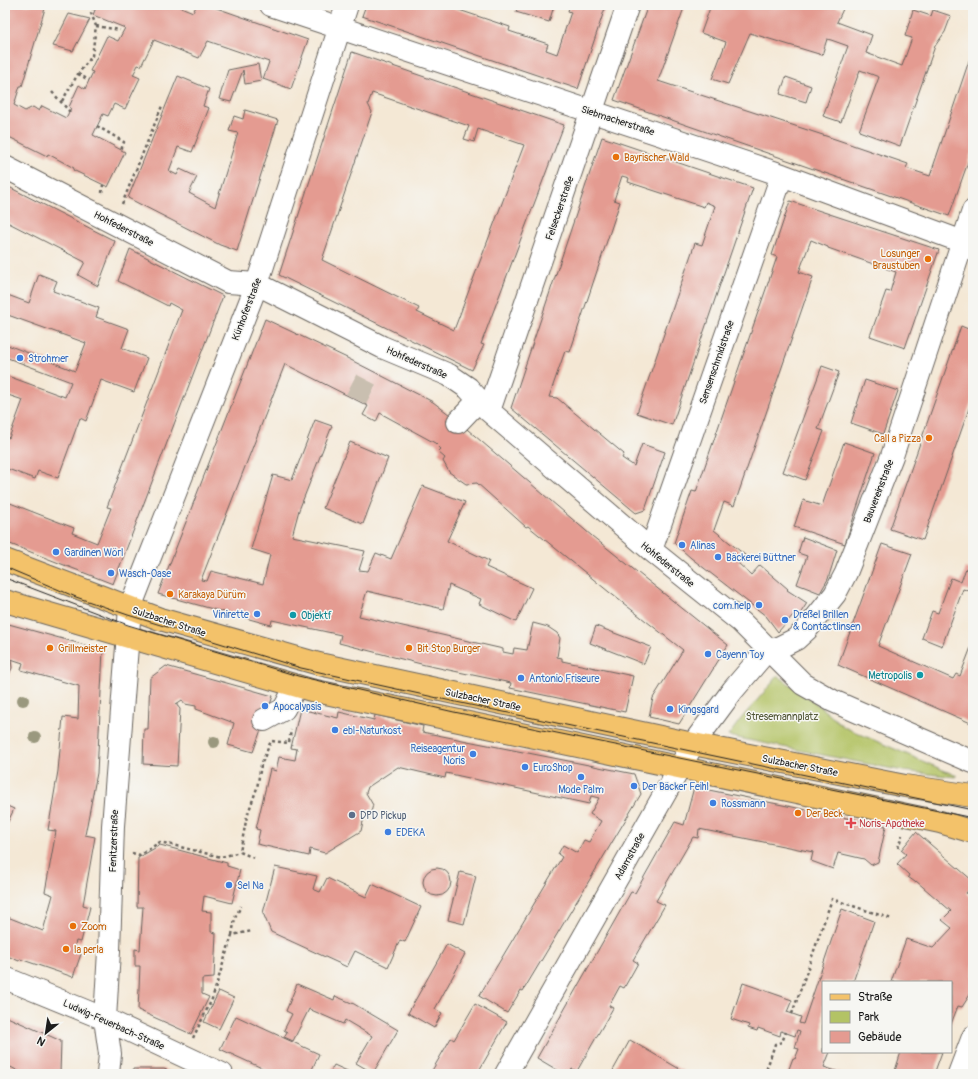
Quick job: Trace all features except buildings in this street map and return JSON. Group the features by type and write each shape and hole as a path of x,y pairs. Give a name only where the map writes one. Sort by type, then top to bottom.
{"main road":[{"name":"Sulzbacher Straße","path":"5,560 130,608 192,629 304,660 693,744 905,786 973,796"},
{"path":"5,601 296,686 678,768 940,822 973,832"}],"street":[{"name":"Siebmacherstraße","path":"271,5 782,175 963,242"},
{"name":"Künhoferstraße","path":"130,608 257,284 347,5"},
{"name":"Felseckerstraße","path":"484,405 592,111 628,5"},
{"name":"Hohfederstraße","path":"5,167 228,282 257,284 382,347 449,376 468,388 484,405 651,550 741,622 770,650"},
{"name":"Sensenschmidstraße","path":"651,550 782,175"},
{"name":"Bauvereinstraße","path":"770,650 787,645 807,629 828,605 846,573 892,456 973,211"},
{"path":"458,422 484,405"},
{"name":"Fenitzerstraße","path":"108,1074 110,1054 105,1018 109,951 113,826 122,685 130,608"},
{"path":"770,650 804,684 818,694 973,762"},
{"name":"Adamstraße","path":"506,1074 678,768 693,744 733,690 762,656 770,650"},
{"path":"264,720 284,709 296,686"},
{"name":"Ludwig-Feuerbach-Straße","path":"5,978 105,1018 222,1074"},
{"path":"959,1074 973,1037"}],"path":[{"path":"62,101 78,74 92,56 96,26 91,13 94,5"},
{"path":"96,26 120,30"},
{"path":"78,74 89,80"},
{"path":"52,92 62,101 70,112"},
{"path":"114,223 162,106"},
{"path":"97,126 124,142 121,150"},
{"path":"240,852 247,816 257,788 261,765 272,741 289,743 292,728"},
{"path":"140,855 160,842 221,857 240,852 254,858"},
{"path":"792,1014 832,899 892,919"},
{"path":"201,1021 212,999 232,934 235,918 241,906"},
{"path":"232,934 252,931"},
{"path":"770,1074 767,1068 775,1044 782,1042 786,1032"}],"green space":[{"name":"Stresemannplatz","path":"778,676 812,700 844,727 957,776 903,771 728,736"}],"tunnel":[{"path":"356,399 371,370"}],"tram line":[{"path":"5,567 76,597 128,615 301,668 456,702 973,810"},
{"path":"5,578 128,625 298,676 454,712 973,818"}],"place":[{"name":"Bayrischer Wald","path":"616,157"},
{"name":"Losunger Braustuben","path":"928,259"},
{"name":"Strohmer","path":"20,358"},
{"name":"Call a Pizza","path":"929,438"},
{"name":"Alinas","path":"682,545"},
{"name":"Gardinen Wörl","path":"56,552"},
{"name":"Bäckerei Büttner","path":"718,557"},
{"name":"Wasch-Oase","path":"111,573"},
{"name":"Karakaya Dürüm","path":"170,594"},
{"name":"com.help","path":"759,605"},
{"name":"Vinirette","path":"257,614"},
{"name":"Objektf","path":"293,615"},
{"name":"Dreßel Brillen & Contactlinsen","path":"785,620"},
{"name":"Grillmeister","path":"50,648"},
{"name":"Bit Stop Burger","path":"409,648"},
{"name":"Cayenn Toy","path":"708,654"},
{"name":"Metropolis","path":"920,675"},
{"name":"Antonio Friseure","path":"521,678"},
{"name":"Apocalypsis","path":"265,706"},
{"name":"Kingsgard","path":"670,709"},
{"name":"ebl-Naturkost","path":"335,730"},
{"name":"Reiseagentur Noris","path":"473,754"},
{"name":"EuroShop","path":"525,767"},
{"name":"Mode Palm","path":"581,777"},
{"name":"Der Bäcker Feihl","path":"634,786"},
{"name":"Rossmann","path":"713,803"},
{"name":"Der Beck","path":"798,813"},
{"name":"DPD Pickup","path":"352,815"},
{"name":"Noris-Apotheke","path":"851,823"},
{"name":"EDEKA","path":"388,832"},
{"name":"Sel Na","path":"229,885"},
{"name":"Zoom","path":"73,926"},
{"name":"la perla","path":"66,949"}]}
